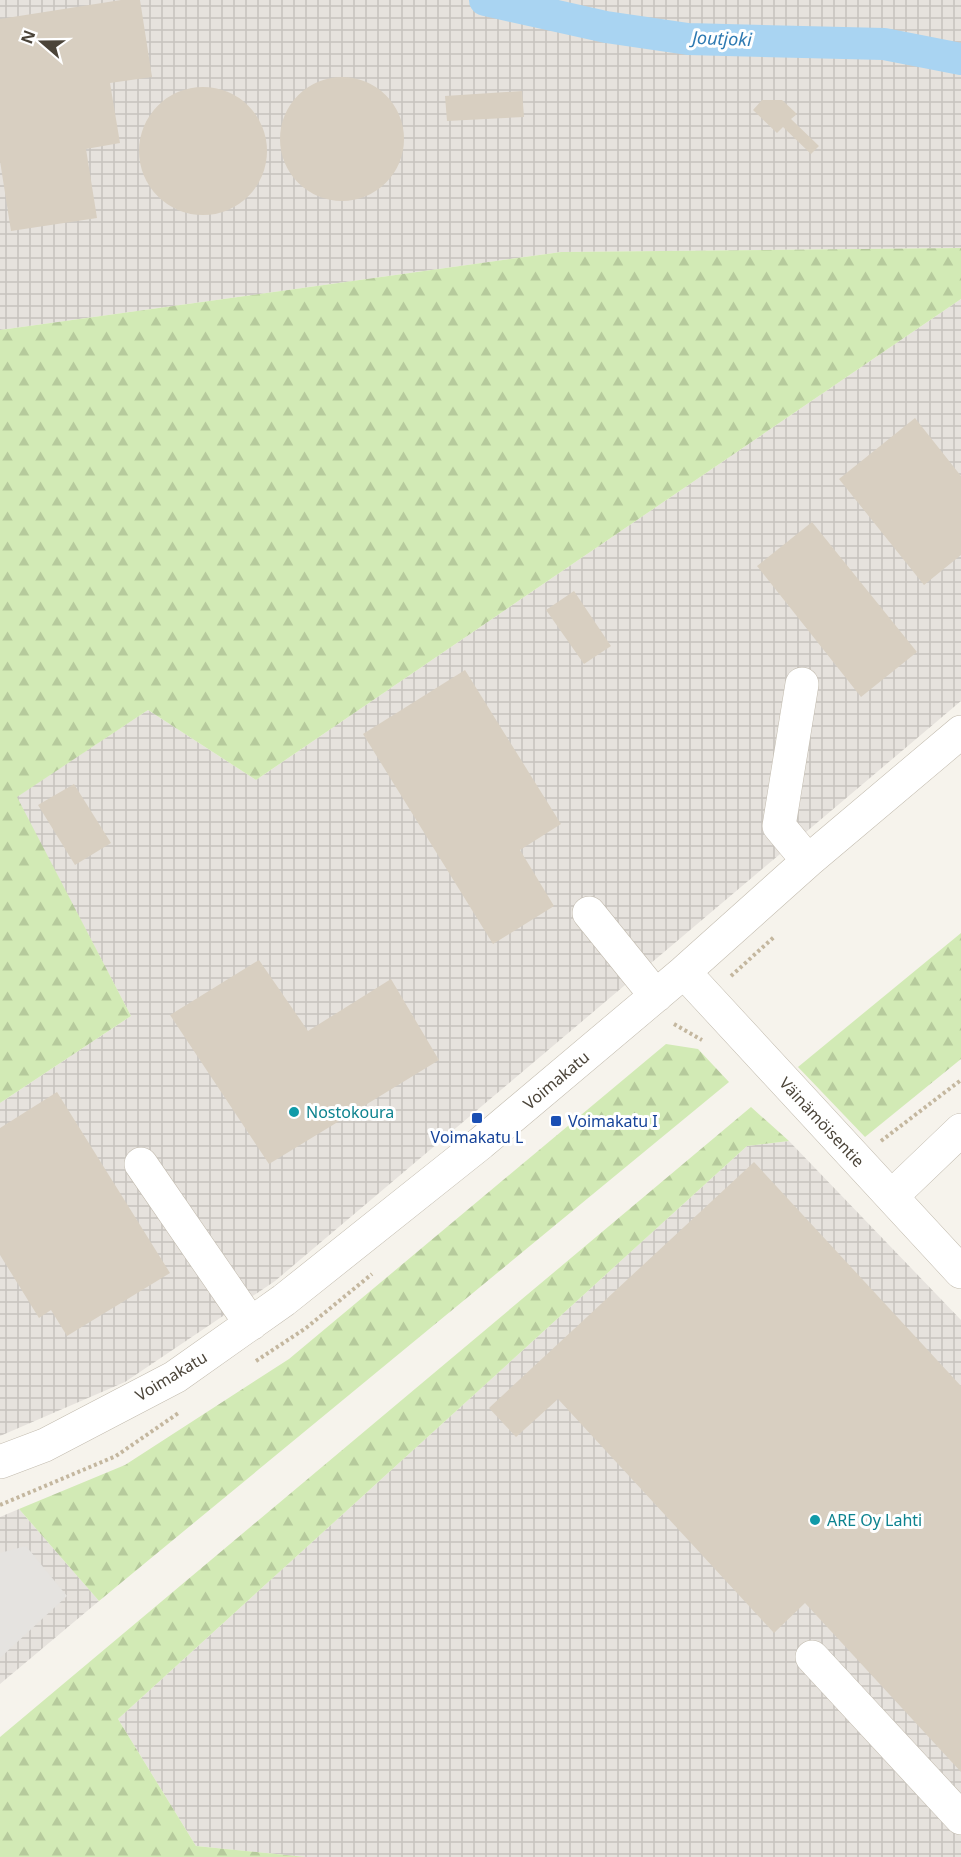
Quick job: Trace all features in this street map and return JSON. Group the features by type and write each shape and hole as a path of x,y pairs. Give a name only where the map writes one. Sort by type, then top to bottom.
{"street":[{"path":"802,684 779,826 808,861"},
{"name":"Voimakatu","path":"0,1462 45,1445 175,1377 284,1300 481,1143 656,996 808,861 961,732"},
{"path":"589,913 656,996"},
{"name":"Väinämöisentie","path":"684,972 718,1032 795,1093 961,1272"},
{"path":"892,1196 961,1130"},
{"path":"141,1164 251,1324"},
{"path":"812,1657 961,1818"}],"path":[{"path":"674,1024 718,1032"}],"shaded area":[{"path":"0,0 961,0 961,248 561,252 0,330"},
{"path":"961,299 961,701 275,1281 125,1382 0,1436 0,1103 131,1016 16,797 148,710 256,780"},
{"path":"789,1141 961,1320 961,1857 306,1857 196,1846 118,1719 747,1146"},
{"path":"19,1509 99,1601 0,1684 0,1517"},
{"path":"26,1546 67,1596 0,1658 0,1553"}],"green space":[{"path":"961,248 961,299 256,780 148,710 17,797 131,1016 0,1103 0,330 561,252"},
{"path":"961,933 961,1059 865,1137 798,1067"},
{"path":"666,1044 698,1049 729,1082 99,1601 19,1509 125,1465 289,1359"},
{"path":"751,1107 789,1141 747,1146 118,1719 196,1846 306,1857 0,1857 0,1737"}],"building":[{"path":"121,0 140,0 152,77 110,83 120,143 86,149 97,218 11,231 0,161 0,19"},
{"path":"342,77 366,82 386,95 399,115 404,139 399,163 386,183 366,196 342,201 318,196 298,183 285,163 280,139 285,115 298,95 318,82"},
{"path":"203,87 227,92 248,106 262,127 267,151 262,175 248,196 227,210 203,215 179,210 158,196 144,175 139,151 144,127 158,106 179,92"},
{"path":"522,91 524,117 447,121 445,96"},
{"path":"762,100 782,100 797,114 791,119 819,146 811,154 783,127 777,133 753,110"},
{"path":"915,418 961,476 961,555 924,585 839,479"},
{"path":"812,522 917,652 861,697 757,566"},
{"path":"574,591 611,646 584,664 546,610"},
{"path":"465,670 561,824 520,850 554,906 493,944 363,734"},
{"path":"74,784 111,843 75,865 38,805"},
{"name":"Nostokoura","path":"259,960 308,1031 391,979 439,1060 269,1164 170,1015"},
{"path":"57,1092 170,1273 67,1336 51,1310 39,1318 0,1255 0,1128"},
{"name":"ARE Oy Lahti","path":"754,1162 961,1386 961,1772 805,1603 774,1633 558,1399 516,1437 489,1408"}],"waterway":[{"name":"Joutjoki","path":"485,0 606,27 688,39 884,44 961,59"}],"place":[{"name":"Nostokoura","path":"294,1112"},
{"name":"Voimakatu L","path":"477,1118"},
{"name":"Voimakatu I","path":"556,1121"},
{"name":"ARE Oy Lahti","path":"815,1520"}]}
